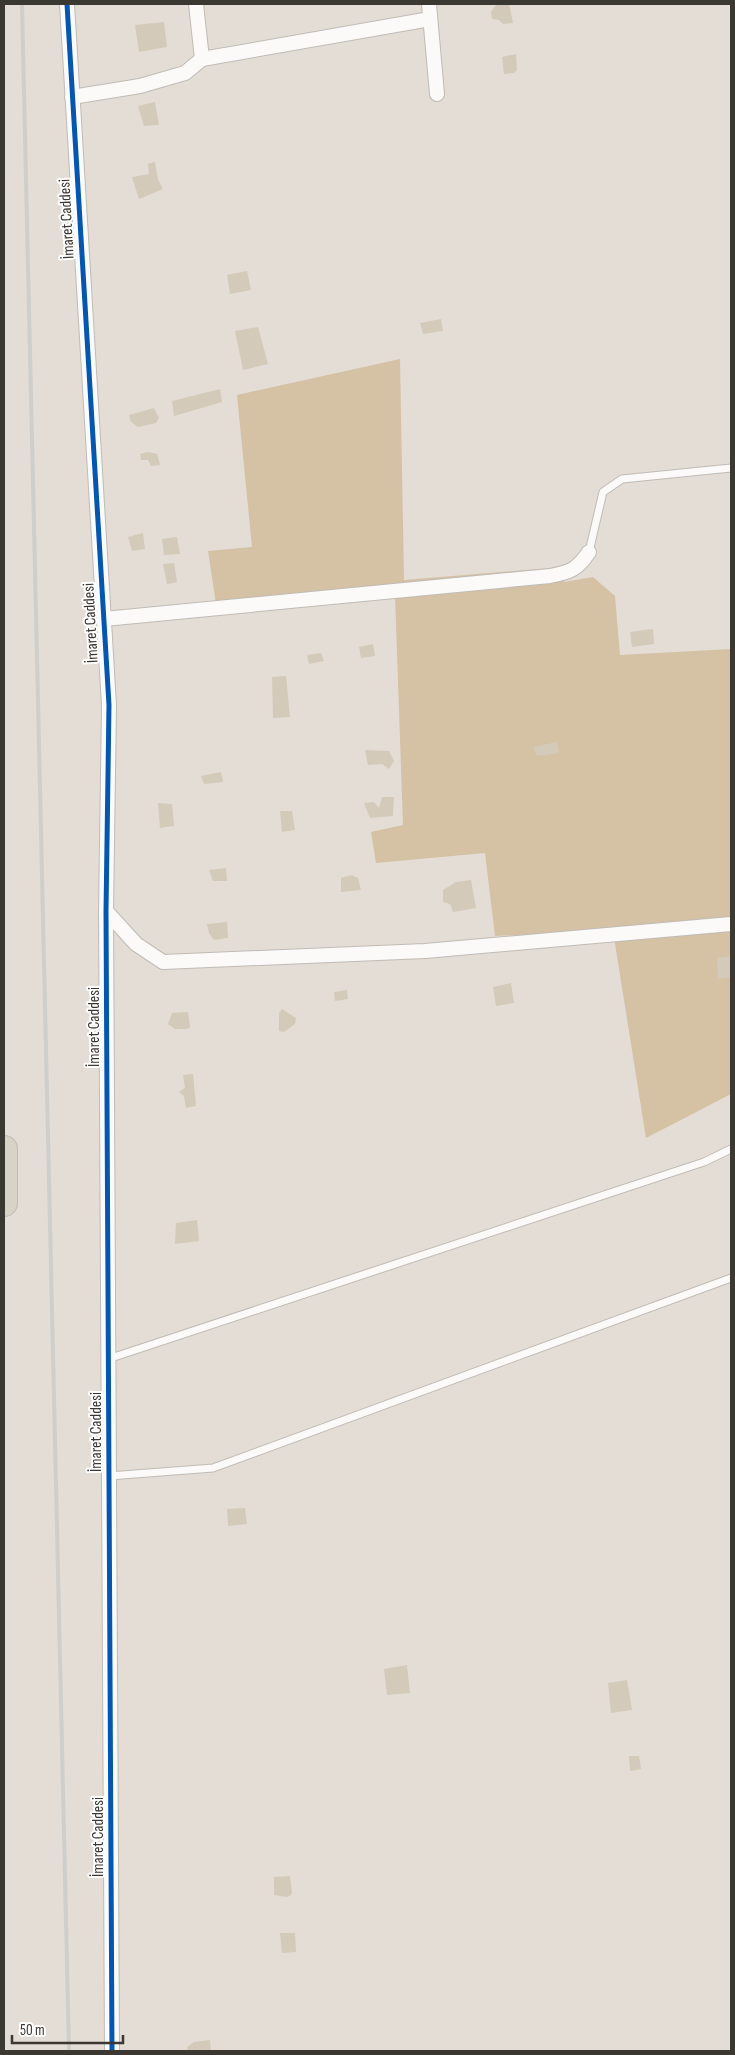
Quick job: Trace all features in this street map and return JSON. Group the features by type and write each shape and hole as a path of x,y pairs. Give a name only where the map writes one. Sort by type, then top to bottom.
{"highway":[{"path":"4,1138 4,1204"}],"street":[{"name":"İmaret Caddesi","path":"66,4 109,705 106,911 112,2051"},
{"path":"196,4 202,59"},
{"path":"429,4 437,94"},
{"path":"72,97 140,86 185,72 202,59 430,19"},
{"path":"104,619 550,576 567,572 579,565 588,552"},
{"path":"106,911 136,944 163,962 425,951 731,924"}],"lane":[{"path":"588,552 604,492 622,479 731,468"},
{"path":"108,1359 704,1162 731,1149"},
{"path":"109,1476 213,1468 731,1278"}],"shaded area":[{"path":"400,359 404,580 563,567 564,582 593,577 615,596 620,655 731,649 731,1094 646,1138 613,931 495,936 485,853 376,863 371,832 403,825 395,595 216,604 208,551 252,547 237,395"}],"building":[{"path":"509,4 513,23 503,24 499,20 492,19 491,12 496,5"},
{"path":"164,22 167,47 139,52 135,25"},
{"path":"516,54 517,70 514,73 504,74 502,57"},
{"path":"155,102 159,125 144,126 138,106"},
{"path":"155,162 158,180 163,189 139,199 132,177 149,174 148,164"},
{"path":"247,271 251,290 230,294 227,275"},
{"path":"441,319 443,331 423,334 420,323"},
{"path":"258,327 268,364 243,370 235,331"},
{"path":"220,389 222,402 174,416 172,401"},
{"path":"154,408 159,418 156,423 138,427 131,422 129,415"},
{"path":"148,452 157,454 160,465 151,466 148,460 141,460 140,454"},
{"path":"143,533 145,549 132,551 128,537"},
{"path":"177,537 180,554 164,555 162,539"},
{"path":"174,563 177,582 167,584 163,564"},
{"path":"653,629 654,644 632,647 630,632"},
{"path":"373,644 375,656 361,658 359,647"},
{"path":"321,653 324,661 309,664 307,655"},
{"path":"286,676 290,717 273,718 272,677"},
{"path":"557,742 559,753 537,756 533,747"},
{"path":"365,750 389,751 394,761 389,769 382,764 368,765"},
{"path":"221,772 223,782 204,784 201,776"},
{"path":"382,797 394,797 393,816 370,818 364,803 374,802 379,808"},
{"path":"158,803 172,804 174,826 160,828"},
{"path":"280,811 292,811 295,830 282,832"},
{"path":"226,868 227,881 213,881 209,870"},
{"path":"351,875 358,878 361,890 341,892 341,878"},
{"path":"471,880 476,908 453,912 450,904 443,902 443,890 456,882"},
{"path":"227,922 228,938 214,940 209,933 207,924"},
{"path":"731,956 731,977 718,979 717,958"},
{"path":"511,983 514,1003 496,1006 493,987"},
{"path":"347,990 348,999 335,1001 334,992"},
{"path":"282,1009 296,1018 295,1024 284,1032 279,1031 279,1013"},
{"path":"188,1012 190,1027 188,1029 175,1029 168,1024 172,1013"},
{"path":"193,1074 196,1106 186,1108 184,1096 179,1092 185,1088 183,1075"},
{"path":"197,1220 199,1241 175,1244 176,1223"},
{"path":"245,1508 247,1524 228,1526 227,1509"},
{"path":"407,1665 410,1693 387,1695 384,1669"},
{"path":"627,1680 632,1710 611,1713 608,1683"},
{"path":"629,1756 639,1756 641,1769 630,1771"},
{"path":"290,1876 291,1895 287,1897 274,1895 274,1877"},
{"path":"280,1933 295,1933 296,1952 282,1953"},
{"path":"210,2040 211,2051 188,2051 187,2047 194,2042"}],"railway":[{"path":"22,4 69,2051"}],"cycle path":[{"path":"67,4 109,705 106,911 112,2051"}]}
